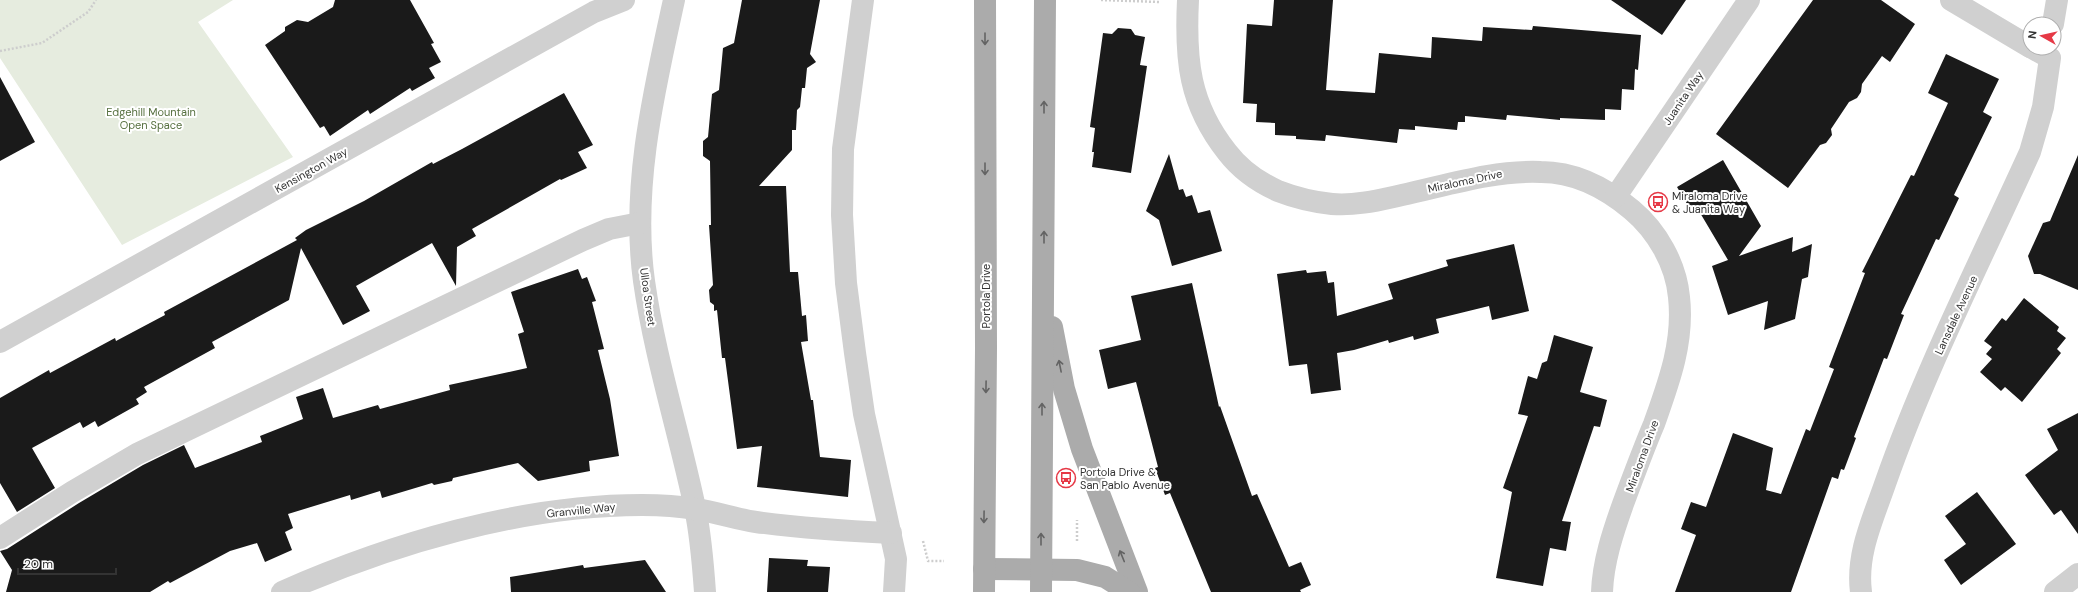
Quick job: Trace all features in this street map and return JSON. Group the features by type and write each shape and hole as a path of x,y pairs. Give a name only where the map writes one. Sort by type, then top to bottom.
{"main road":[{"name":"Portola Drive","path":"984,592 986,348 985,0"},
{"path":"1041,592 1045,0"},
{"path":"1043,270 1064,389 1082,449 1137,592"},
{"path":"984,570 1077,570 1105,576 1129,592"}],"street":[{"name":"Kensington Way","path":"0,342 594,12 624,0"},
{"name":"Ulloa Street","path":"674,0 661,54 644,161 640,223 644,279 653,335 695,509 703,555 705,592"},
{"path":"863,0 843,149 842,215 846,283 864,414 896,559 894,592"},
{"name":"Miraloma Drive","path":"1188,0 1187,56 1195,97 1211,132 1231,158 1264,185 1297,198 1333,204 1354,203 1368,202 1502,173 1544,171 1580,179 1616,196 1646,221 1667,254 1679,294 1680,334 1672,373 1611,538 1602,592"},
{"name":"Juanita Way","path":"1616,196 1750,0"},
{"name":"Lansdale Avenue","path":"1950,0 2022,40"},
{"path":"2054,16 2057,0"},
{"name":"Lansdale Avenue","path":"1861,592 1860,582 1863,546 1886,480 1913,410 2030,152 2043,107 2041,56"},
{"path":"0,538 72,492 137,454 582,240 609,229 640,223"},
{"name":"Granville Way","path":"282,592 360,561 477,526 534,515 590,508 643,505 695,509 756,522 891,533"},
{"path":"2056,592 2078,574"}],"path":[{"path":"0,51 42,43 88,12 96,0"},
{"path":"1101,0 1160,2"}],"green space":[{"name":"Edgehill Mountain Open Space","path":"0,0 233,0 198,22 293,157 122,245 0,58"}],"building":[{"path":"335,0 410,0 434,43 431,44 441,62 429,68 435,78 412,91 410,88 370,114 368,110 330,136 324,126 320,128 265,45 285,31 285,27 297,20 308,22 333,7"},
{"path":"742,0 820,0 810,54 816,62 807,68 805,88 802,88 800,107 797,110 796,130 792,130 792,150 759,186 786,186 790,272 798,272 802,316 806,315 808,341 801,342 811,400 813,400 820,457 851,460 848,497 757,487 762,446 737,449 725,358 722,358 717,310 714,311 714,305 710,302 709,290 713,285 709,225 711,225 710,161 703,156 703,141 708,137 712,94 719,90 723,48 734,43"},
{"path":"1274,0 1333,0 1326,90 1375,93 1379,53 1431,58 1432,37 1482,41 1483,27 1532,30 1533,26 1641,35 1638,70 1635,69 1634,90 1622,89 1621,110 1605,109 1605,120 1560,118 1560,120 1507,115 1506,120 1465,116 1465,122 1458,122 1457,130 1415,126 1415,130 1399,129 1397,143 1326,135 1325,141 1296,139 1296,136 1275,135 1275,123 1256,122 1257,104 1243,103 1247,24 1272,26"},
{"path":"1611,0 1686,0 1662,35"},
{"path":"1813,0 1881,0 1915,24 1890,62 1882,56 1862,84 1861,92 1857,98 1849,102 1831,129 1832,135 1826,143 1820,145 1788,188 1716,134"},
{"path":"1118,28 1131,29 1135,35 1145,37 1140,65 1147,66 1131,173 1092,167 1095,128 1090,127 1103,33 1112,34"},
{"path":"1946,54 1999,79 1983,112 1992,117 1954,195 1959,198 1939,240 1936,239 1901,314 1904,315 1887,359 1884,358 1854,437 1856,438 1844,470 1841,469 1838,479 1832,477 1791,592 1675,592 1696,535 1681,529 1691,502 1706,507 1733,433 1773,448 1766,490 1781,494 1806,429 1810,431 1834,369 1829,367 1865,273 1862,272 1911,175 1914,176 1948,103 1928,93"},
{"path":"0,77 35,142 0,161"},
{"path":"564,93 593,145 578,152 587,168 561,180 560,179 472,229 476,236 457,247 456,286 432,243 356,286 370,311 343,325 301,248 289,300 212,342 215,348 144,387 147,392 136,399 139,404 98,427 95,421 83,428 80,422 32,448 55,488 17,512 0,483 0,398 49,370 50,373 115,338 116,341 165,315 164,312 297,240 295,238 306,230 364,201 432,162 433,164 462,149"},
{"path":"1169,154 1179,190 1183,189 1186,197 1192,195 1198,213 1210,210 1222,251 1172,266 1159,220 1146,211"},
{"path":"2078,155 2078,290 2040,274 2034,274 2028,256 2043,223 2050,221"},
{"path":"1723,160 1761,226 1739,256 1793,237 1792,252 1812,244 1808,277 1802,279 1795,319 1764,330 1768,301 1728,315 1712,266 1728,260 1696,206 1690,209 1677,187"},
{"path":"1514,244 1529,311 1492,320 1489,306 1436,319 1439,333 1414,340 1413,336 1389,343 1388,340 1354,350 1337,353 1341,390 1311,394 1307,364 1289,366 1277,274 1306,270 1307,273 1326,271 1328,283 1334,282 1337,316 1393,299 1388,284 1448,266 1446,260"},
{"path":"578,269 582,279 587,277 596,301 592,302 604,349 598,350 610,399 619,456 589,461 590,471 538,481 518,463 453,478 452,481 434,485 432,483 382,498 380,491 351,500 350,495 288,514 293,528 285,532 292,550 265,562 257,543 230,551 170,583 168,581 150,592 6,592 12,570 0,551 7,549 79,503 143,465 184,445 195,468 262,442 260,436 303,419 296,397 323,388 333,418 378,405 380,409 450,390 449,385 527,368 518,334 524,332 511,292"},
{"path":"1192,283 1219,407 1220,406 1252,496 1257,494 1289,567 1301,562 1311,585 1300,590 1301,592 1211,592 1170,493 1165,495 1155,468 1158,467 1136,382 1108,389 1099,350 1141,340 1131,296"},
{"path":"2024,298 2059,327 2057,331 2066,338 2057,349 2061,353 2022,402 2005,387 2001,391 1980,372 1992,359 1986,354 1992,347 1984,341 2002,318 2006,321"},
{"path":"1554,335 1593,347 1580,392 1607,400 1600,427 1594,426 1562,521 1571,522 1566,551 1550,548 1543,586 1496,578 1512,492 1503,488 1528,416 1518,414 1528,376 1537,379 1542,363 1547,361"},
{"path":"2078,413 2078,534 2061,510 2054,515 2025,475 2058,450 2047,429"},
{"path":"1977,492 2016,544 1961,585 1944,560 1966,544 1945,516"},
{"path":"769,558 808,560 807,566 830,567 828,592 767,592"},
{"path":"645,560 666,592 511,592 510,577 583,565 584,568"}],"place":[{"name":"Miraloma Drive & Juanita Way","path":"1658,202"},
{"name":"Portola Drive & San Pablo Avenue","path":"1066,478"}]}
